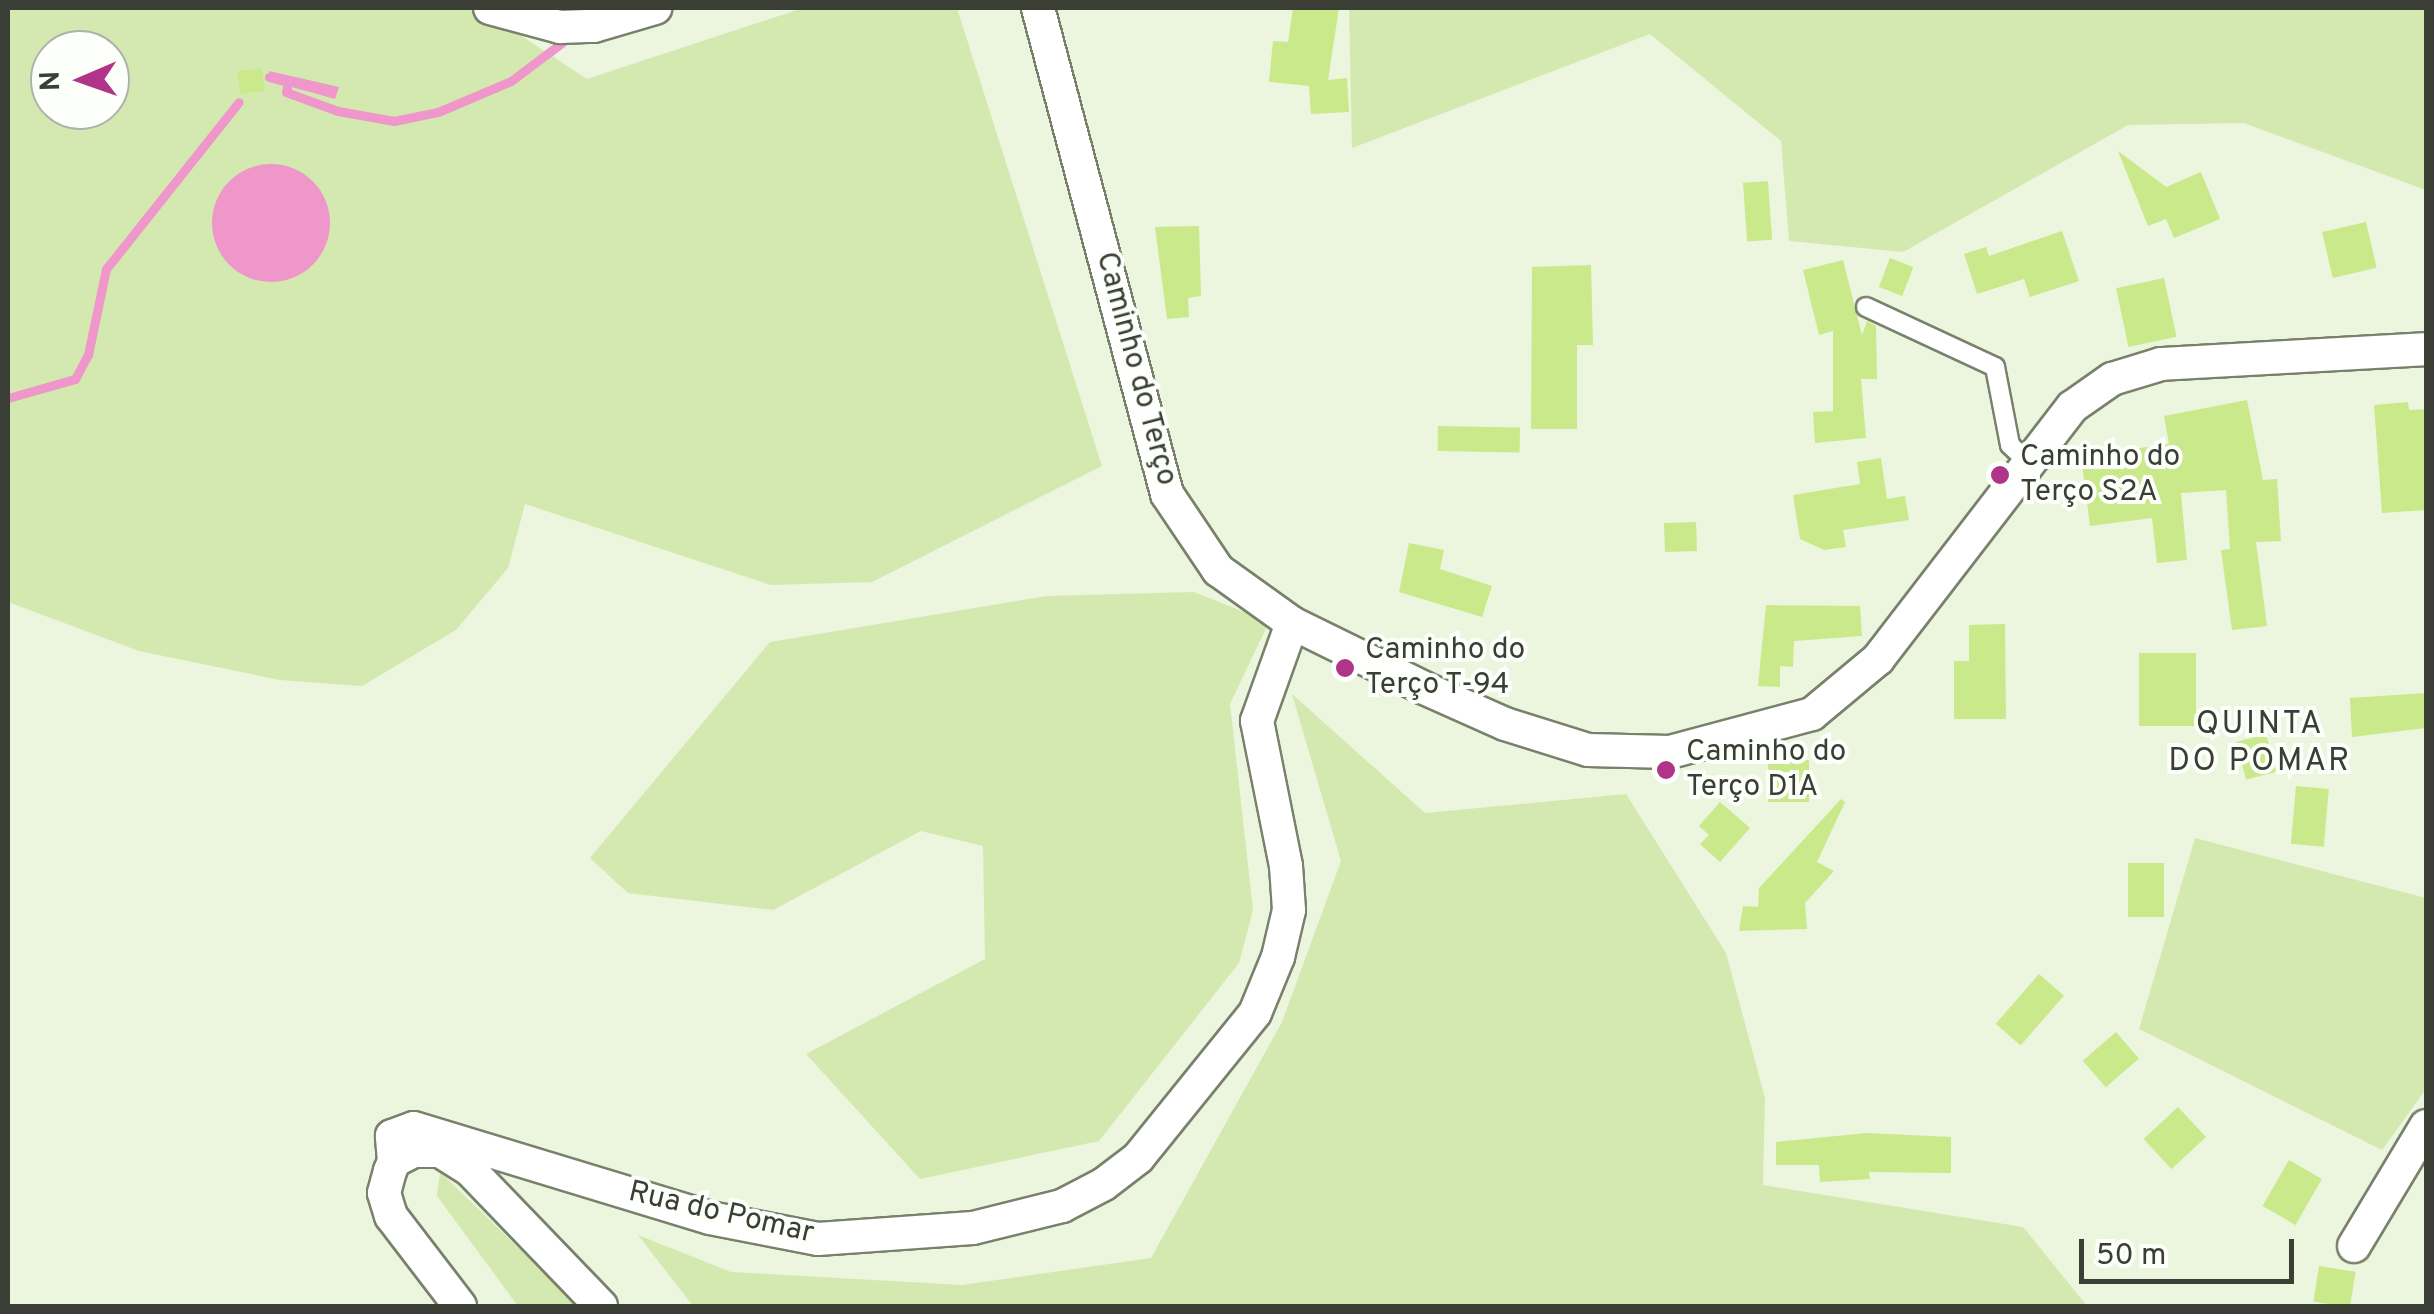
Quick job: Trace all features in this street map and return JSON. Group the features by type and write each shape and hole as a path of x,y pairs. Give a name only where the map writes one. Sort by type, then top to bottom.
{"street":[{"path":"490,8 560,27 594,26 655,8"},
{"name":"Caminho do Terço","path":"1038,8 1167,494 1218,570 1292,623 1505,724 1588,750 1670,752 1812,714 1848,688 1878,659 2072,408 2112,378 2160,364 2426,349"},
{"name":"Rua do Pomar","path":"394,1160 392,1136 414,1128 710,1218 818,1239 973,1228 1062,1206 1104,1184 1138,1158 1255,1013 1278,957 1288,910 1286,866 1257,721 1292,623"},
{"path":"2354,1246 2426,1126"},
{"path":"460,1306 391,1216 384,1194 394,1160 426,1149 470,1170 600,1306"}],"lane":[{"path":"1866,308 1995,367 2010,445 2028,462"}],"green space":[{"path":"8,8 479,8 587,79 803,8 957,8 1102,466 872,582 771,585 525,504 508,568 456,630 362,686 280,680 139,651 8,602"},
{"path":"1349,8 2426,8 2426,190 2244,123 2128,125 1903,252 1789,241 1781,141 1650,34 1352,148"},
{"path":"1194,592 1269,622 1230,704 1253,910 1239,963 1099,1141 920,1179 806,1054 985,959 983,846 921,831 773,910 628,893 590,858 770,642 1046,596"},
{"path":"1292,694 1425,813 1626,794 1726,953 1765,1098 1763,1185 2023,1227 2087,1306 693,1306 638,1235 731,1272 962,1285 1151,1258 1282,1022 1341,861"},
{"path":"2195,838 2426,898 2426,1089 2382,1150 2139,1029"},
{"path":"440,1172 579,1306 518,1306 437,1196"}],"shaded area":[{"path":"269,71 339,87 335,99 270,81"},
{"path":"271,164 294,169 313,181 325,200 330,223 325,246 313,265 294,277 271,282 248,277 229,265 217,246 212,223 217,200 229,181 248,169"}],"building":[{"path":"1293,8 1339,8 1328,80 1347,78 1349,112 1311,114 1309,86 1269,82 1273,41 1288,42"},
{"path":"262,68 265,91 240,94 237,71"},
{"path":"2118,151 2166,187 2201,172 2220,219 2174,238 2166,219 2148,226"},
{"path":"1768,181 1772,240 1747,242 1743,183"},
{"path":"2366,222 2377,268 2333,278 2322,232"},
{"path":"1199,226 1201,296 1188,298 1189,317 1167,319 1155,227"},
{"path":"2062,231 2079,281 2030,297 2024,279 1977,294 1964,254 1986,247 1989,256"},
{"path":"1890,258 1913,267 1902,296 1879,287"},
{"path":"1843,260 1862,335 1867,321 1876,326 1877,379 1861,379 1866,438 1815,443 1813,412 1833,411 1833,331 1819,335 1803,270"},
{"path":"1591,265 1593,345 1577,345 1577,429 1531,429 1532,267"},
{"path":"2164,278 2176,337 2129,347 2116,288"},
{"path":"2247,400 2263,480 2277,479 2281,541 2256,542 2267,626 2232,630 2221,550 2230,549 2226,490 2181,493 2187,560 2157,563 2152,518 2090,526 2081,456 2169,444 2164,416"},
{"path":"2408,402 2409,410 2426,409 2425,510 2382,513 2374,405"},
{"path":"1438,426 1520,427 1520,452 1438,451"},
{"path":"1881,458 1887,499 1905,496 1909,520 1843,530 1846,547 1824,550 1800,539 1793,495 1860,484 1857,462"},
{"path":"1696,522 1697,551 1665,552 1664,523"},
{"path":"1409,543 1444,550 1440,569 1492,586 1482,617 1399,592"},
{"path":"1766,605 1860,606 1862,636 1794,641 1793,667 1780,666 1780,687 1758,686"},
{"path":"2005,624 2006,719 1954,719 1954,661 1969,661 1969,625"},
{"path":"2139,653 2196,653 2196,726 2139,726"},
{"path":"2426,693 2426,728 2352,737 2350,698"},
{"path":"2266,734 2276,772 2246,780 2236,742"},
{"path":"1768,760 1809,760 1809,802 1768,802"},
{"path":"2296,786 2329,789 2324,847 2291,844"},
{"path":"1841,799 1845,802 1817,862 1834,871 1805,903 1807,929 1739,931 1743,906 1758,907 1759,888"},
{"path":"1720,802 1750,828 1720,862 1700,844 1709,835 1699,826"},
{"path":"2128,863 2164,863 2164,917 2128,917"},
{"path":"2039,974 2064,996 2021,1045 1996,1024"},
{"path":"2116,1032 2139,1058 2106,1087 2083,1061"},
{"path":"2178,1107 2206,1137 2172,1169 2144,1139"},
{"path":"1867,1133 1951,1137 1951,1173 1869,1172 1870,1179 1820,1182 1819,1165 1776,1165 1776,1142"},
{"path":"2289,1160 2322,1179 2295,1225 2262,1206"},
{"path":"2319,1266 2356,1272 2350,1306 2313,1302"}],"waterway":[{"path":"269,77 288,82 286,92 338,111 394,121 438,112 511,81 563,42"},
{"path":"8,398 75,379 88,355 106,269 239,102"}],"place":[{"name":"Caminho do Terço S2A","path":"2000,475"},
{"name":"Caminho do Terço T-94","path":"1345,668"},
{"name":"Caminho do Terço D1A","path":"1666,770"}],"district":[{"name":"QUINTA DO POMAR","path":"2260,744"}]}
